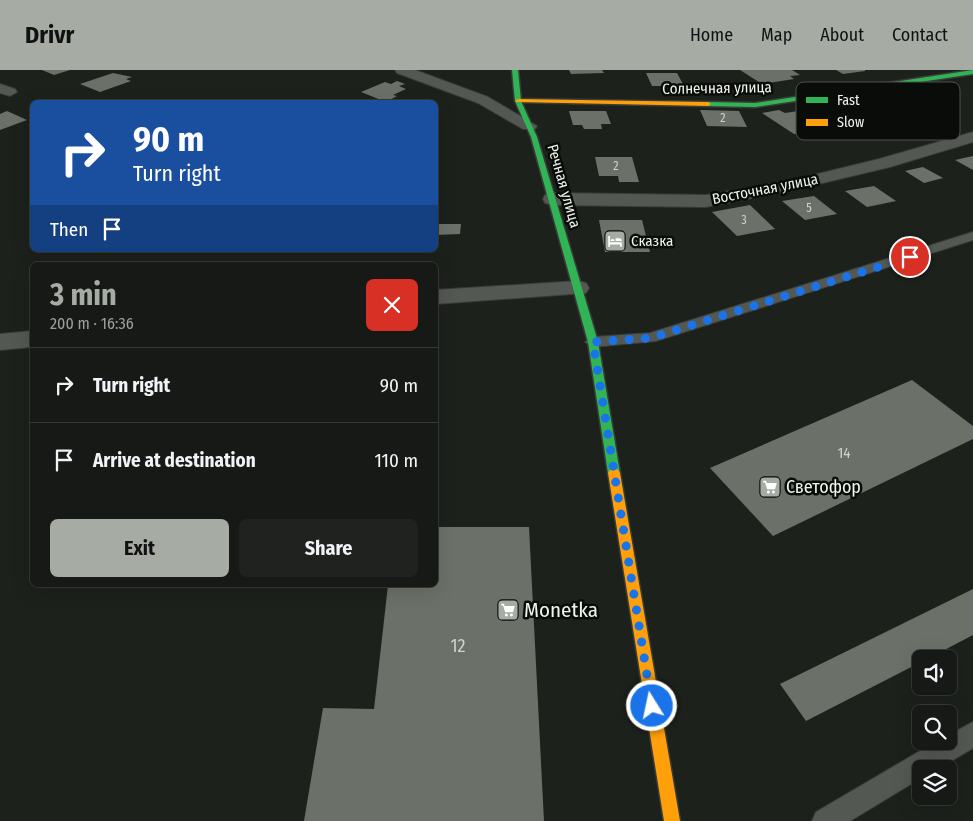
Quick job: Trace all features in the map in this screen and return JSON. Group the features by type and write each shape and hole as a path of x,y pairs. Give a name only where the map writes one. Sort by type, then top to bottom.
{"street":[{"path":"402,70 483,100 529,126"},
{"name":"Речная улица","path":"515,70 518,101 529,126 552,199 586,310 593,342 645,668 672,821"},
{"name":"Солнечная улица","path":"907,82 973,72"},
{"name":"Солнечная улица","path":"518,101 755,105 796,99"},
{"name":"Восточная улица","path":"552,199 706,201 793,185 884,163 973,137"},
{"path":"438,297 538,289 578,288"},
{"path":"0,342 30,339"}],"lane":[{"path":"593,342 651,338 973,236"},
{"path":"825,821 973,734"}],"building":[{"path":"42,70 70,70 54,75"},
{"path":"569,70 602,70 604,73 571,74"},
{"path":"740,70 792,70 800,75 790,76 794,79 762,84"},
{"path":"836,70 865,70 865,71 843,74"},
{"path":"113,73 132,77 126,79 131,81 100,92 80,84"},
{"path":"646,73 677,73 684,86 652,86"},
{"path":"397,81 405,84 399,86 406,89 393,95 397,96 390,100 381,100 361,92 385,82 391,84"},
{"path":"700,110 739,111 747,127 707,126"},
{"path":"779,110 785,113 796,111 796,134 762,113"},
{"path":"7,111 27,120 0,130 0,114"},
{"path":"569,111 606,111 611,124 601,124 602,129 584,129 582,125 573,125"},
{"path":"973,156 973,170 955,160"},
{"path":"595,157 632,157 639,182 619,182 618,176 599,176"},
{"path":"923,167 943,178 924,183 905,171"},
{"path":"874,186 896,201 867,207 845,191"},
{"path":"814,196 837,214 805,220 782,201"},
{"path":"750,205 775,229 737,236 712,212"},
{"path":"599,220 642,220 650,252 605,252"},
{"path":"438,224 461,224 460,234 438,235"},
{"path":"912,380 973,426 973,439 773,536 710,468"},
{"path":"438,527 529,527 544,821 304,821 323,708 374,709 388,587 438,587"},
{"path":"973,589 973,635 944,650 912,650 912,667 806,721 780,684"}],"traffic: fast":[{"path":"515,70 518,101 534,137 593,342 614,473"},
{"path":"907,82 973,72"},
{"path":"708,104 755,105 796,99"}],"traffic: slow":[{"path":"518,101 708,104"},
{"path":"614,473 672,821"}],"place":[{"name":"Сказка","path":"615,241"},
{"name":"Светофор","path":"770,487"},
{"name":"Monetka","path":"508,610"}],"route":[{"path":"652,706 593,342 651,338 910,257"}]}
